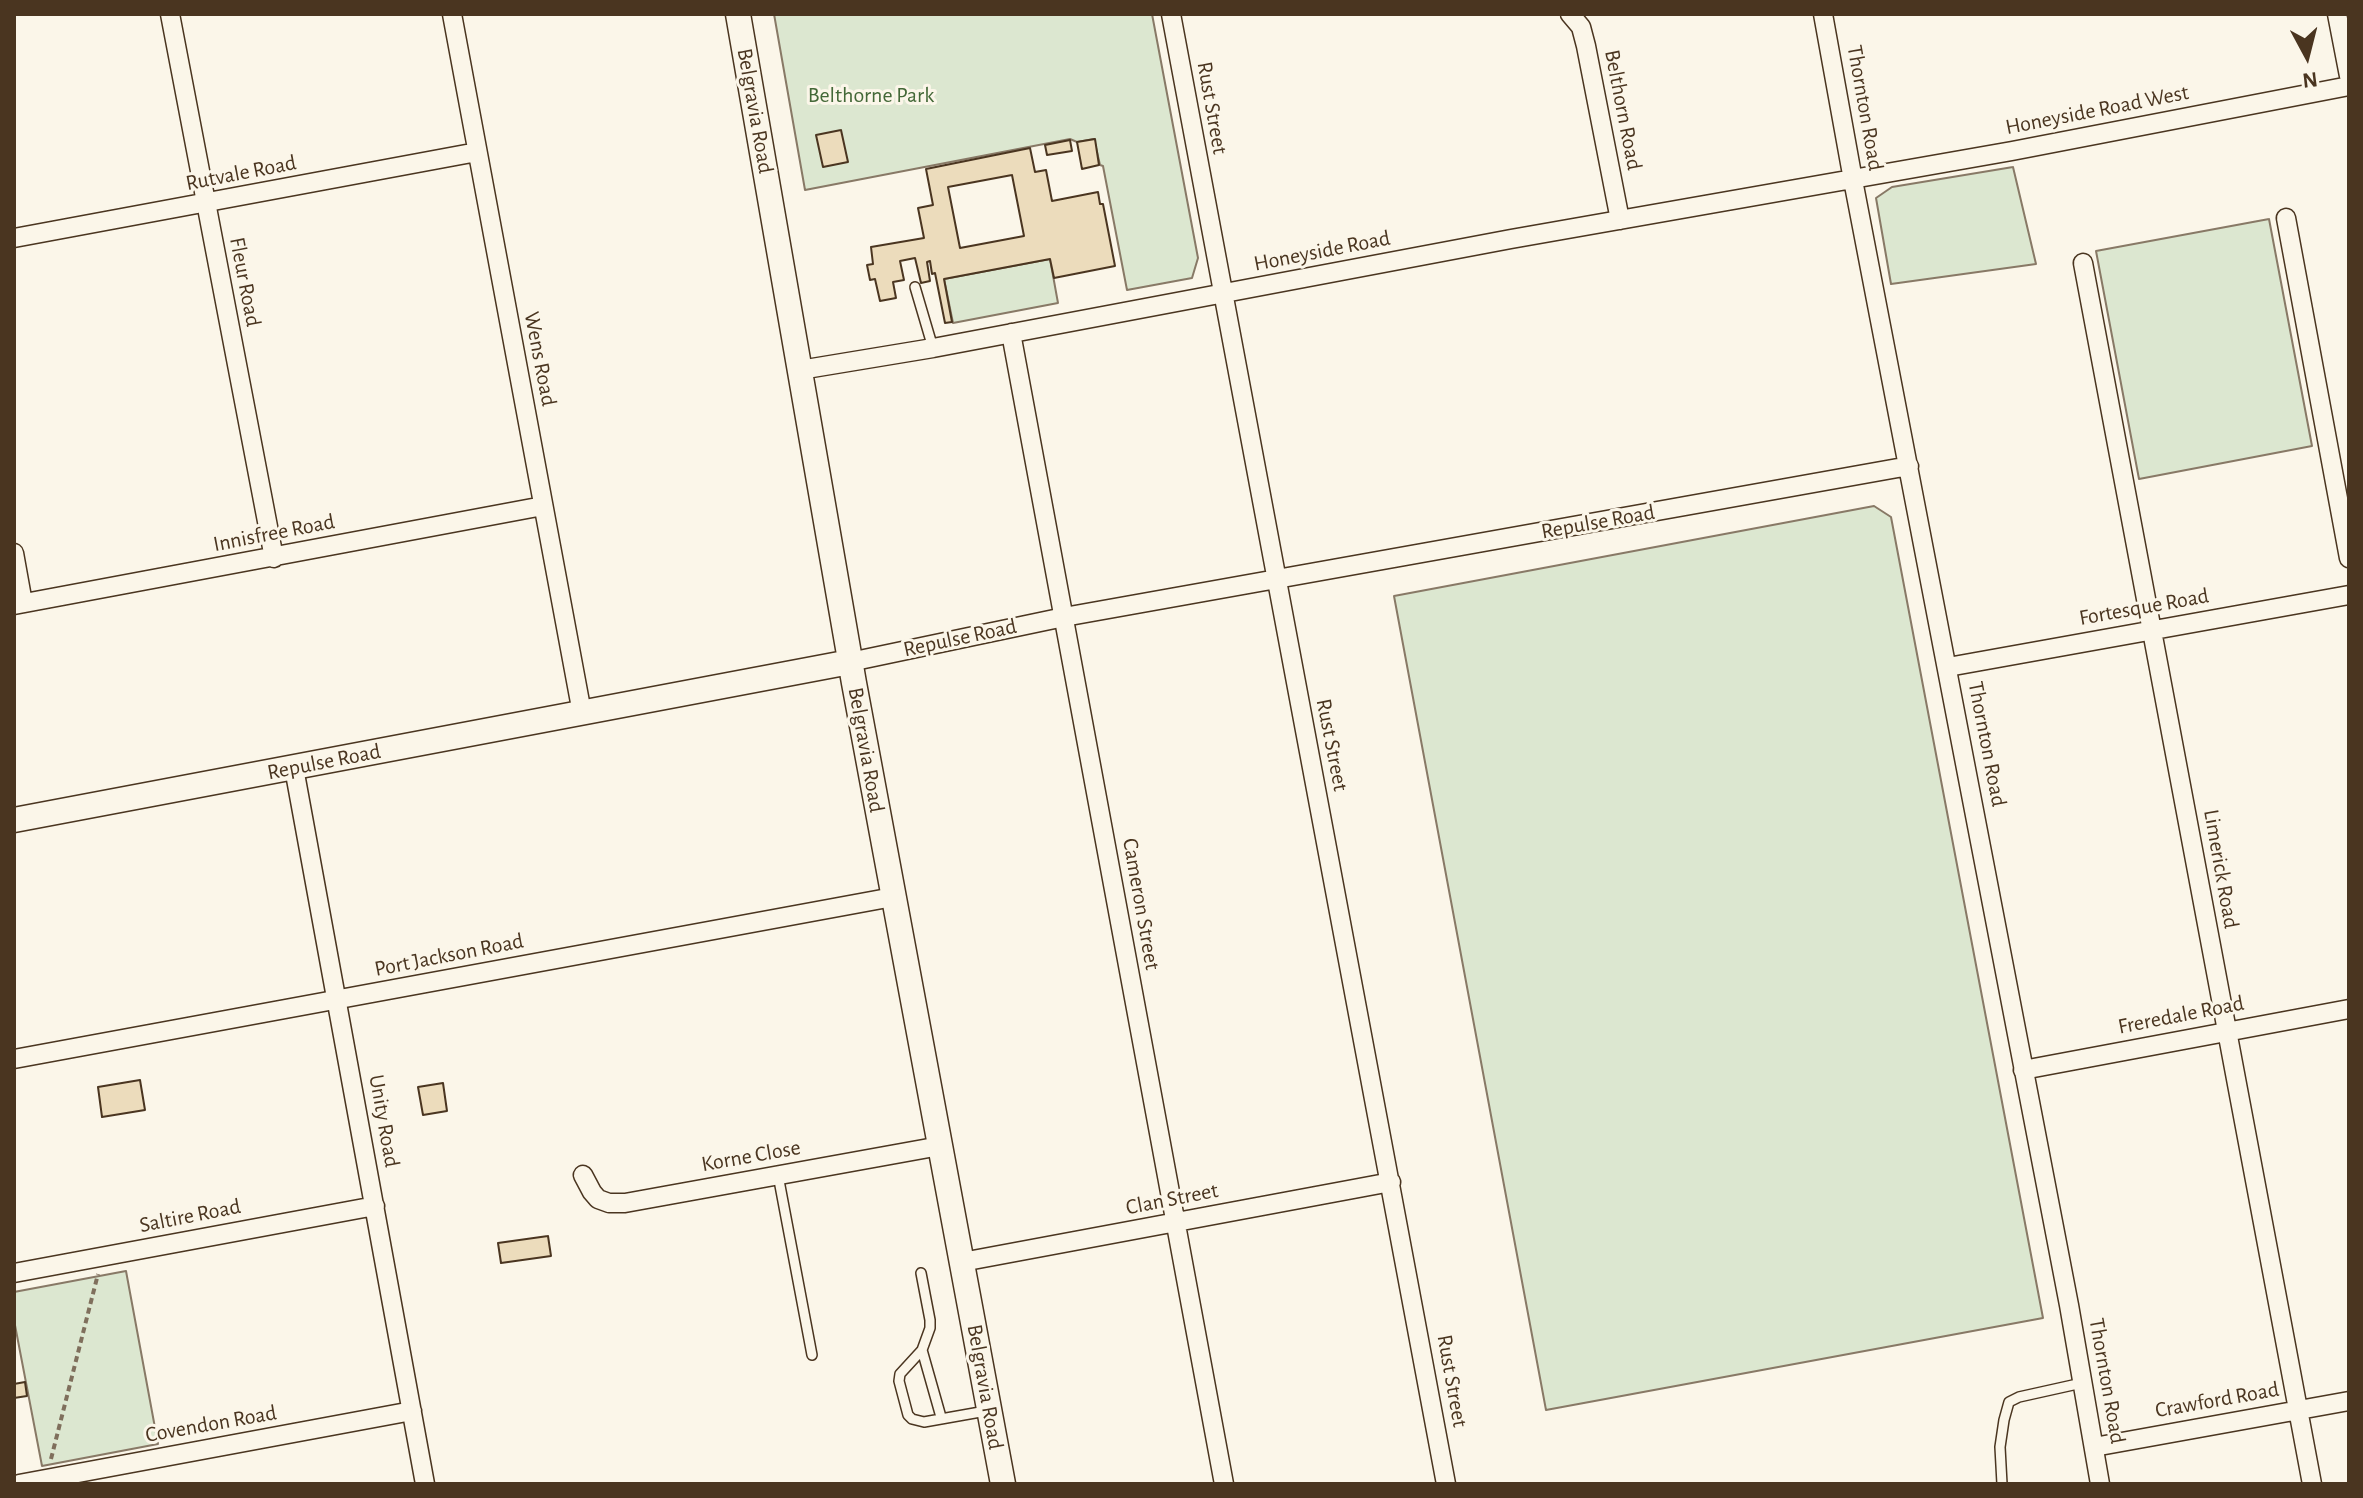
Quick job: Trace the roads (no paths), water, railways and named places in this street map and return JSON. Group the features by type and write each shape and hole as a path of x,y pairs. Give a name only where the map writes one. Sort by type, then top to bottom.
{"street":[{"name":"Fleur Road","path":"170,14 274,558"},
{"name":"Wens Road","path":"452,14 582,713"},
{"name":"Belgravia Road","path":"738,14 850,662 1003,1484"},
{"name":"Rust Street","path":"1171,14 1446,1484"},
{"name":"Belthorn Road","path":"1570,14 1581,27 1586,46 1620,220"},
{"name":"Thornton Road","path":"1823,14 2069,1305 2100,1484"},
{"path":"2337,14 2349,76"},
{"name":"Honeyside Road West","path":"1853,180 2349,86"},
{"name":"Rutvale Road","path":"14,238 477,152"},
{"name":"Honeyside Road","path":"800,370 1853,180"},
{"path":"2286,218 2349,558"},
{"name":"Limerick Road","path":"2083,263 2312,1484"},
{"name":"Cameron Street","path":"1011,333 1224,1484"},
{"name":"Repulse Road","path":"14,820 850,662 1064,617 1909,466"},
{"name":"Innisfree Road","path":"18,604 543,506"},
{"path":"14,553 18,604"},
{"name":"Fortesque Road","path":"1948,667 2349,595"},
{"name":"Unity Road","path":"294,768 425,1484"},
{"name":"Port Jackson Road","path":"14,1059 893,897"},
{"name":"Freredale Road","path":"2023,1070 2349,1009"},
{"name":"Korne Close","path":"583,1175 598,1199 625,1203 940,1146"},
{"name":"Clan Street","path":"962,1262 1391,1182"},
{"name":"Saltire Road","path":"14,1273 375,1206"},
{"name":"Crawford Road","path":"2094,1447 2349,1401"},
{"name":"Covendon Road","path":"19,1484 412,1411"}],"lane":[{"path":"915,287 933,348"},
{"path":"778,1175 812,1355"},
{"path":"921,1273 930,1328 922,1350 900,1374 906,1410 918,1422 990,1411"},
{"path":"922,1350 941,1417"},
{"path":"2002,1484 2000,1447 2009,1402 2082,1383"}],"park label":[{"name":"Belthorne Park","path":"871,95"}]}
